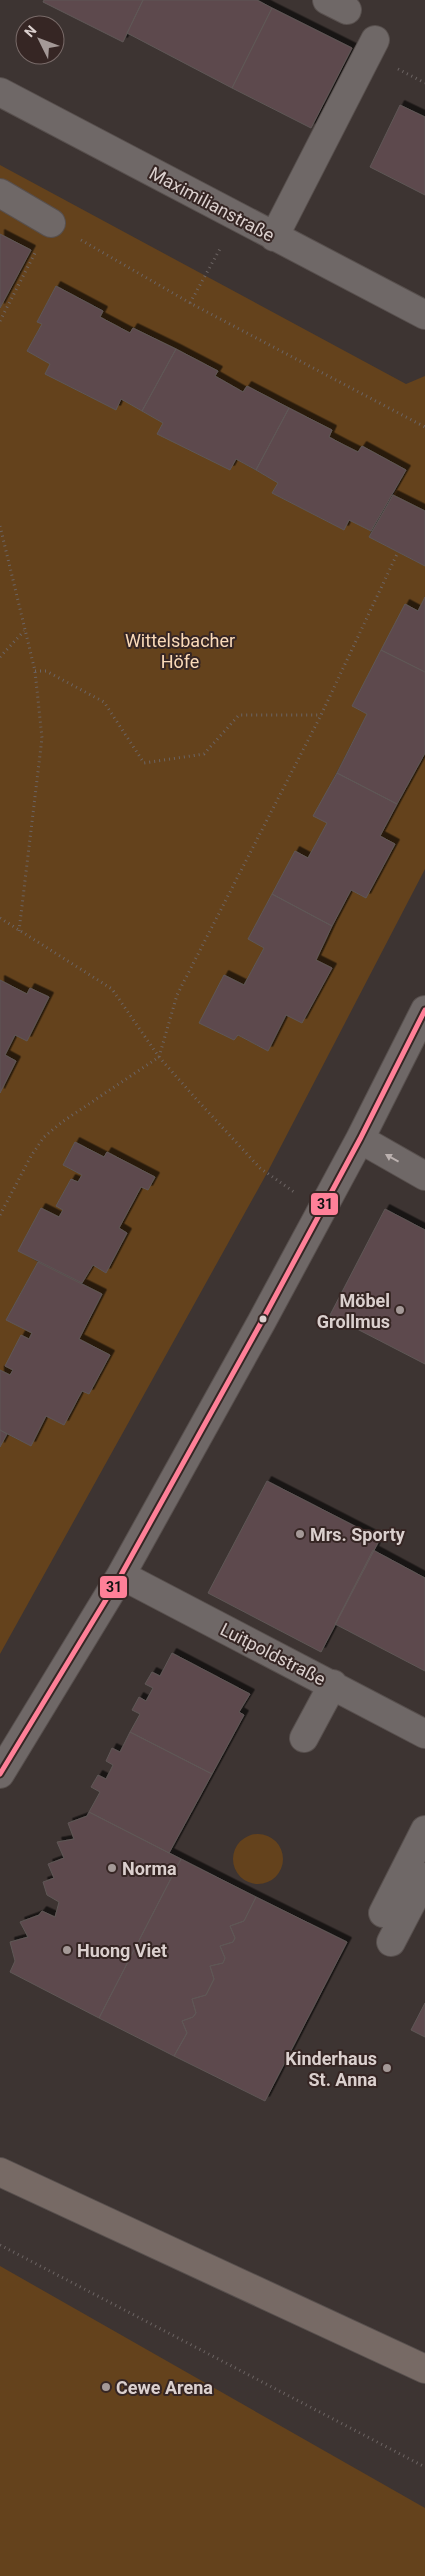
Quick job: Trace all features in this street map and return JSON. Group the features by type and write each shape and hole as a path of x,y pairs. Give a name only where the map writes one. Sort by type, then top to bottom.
{"main road":[{"path":"0,2172 425,2369"}],"street":[{"path":"274,237 375,40"},
{"name":"Maximilianstraße","path":"0,92 425,315"},
{"path":"0,193 51,223"},
{"path":"0,1774 120,1575 360,1139 425,1010"},
{"path":"360,1139 425,1176"},
{"name":"Luitpoldstraße","path":"120,1575 333,1684 425,1734"},
{"path":"304,1738 333,1684"},
{"path":"383,1912 425,1830"},
{"path":"391,1942 425,1877"}],"path":[{"path":"190,303 237,217"},
{"path":"0,321 51,223 190,303 425,426"},
{"path":"0,526 35,671 42,738 19,931"},
{"path":"0,1215 31,1156 44,1137 62,1122 159,1057 178,995 321,715 398,552"},
{"path":"0,657 24,631"},
{"path":"35,671 46,671 104,702 144,763 204,754 239,715 321,715"},
{"path":"0,918 112,989 159,1057 260,1168 287,1189 322,1208"},
{"path":"0,2245 425,2467"}],"green space":[{"name":"Wittelsbacher Höfe","path":"0,165 406,384 425,376 425,511 393,495 406,470 362,447 358,452 329,437 332,430 247,386 243,392 215,376 218,371 134,328 130,333 100,317 103,310 56,286 37,322 42,324 27,351 50,364 45,374 116,410 121,399 163,423 158,434 230,470 236,459 278,483 272,493 344,530 349,520 371,531 369,537 425,566 425,597 418,611 405,605 352,706 367,714 314,816 327,823 308,858 249,939 264,948 244,985 224,975 200,1023 234,1040 238,1035 268,1051 351,890 366,898 394,844 380,836 425,753 425,869 267,1173 0,1654 0,1447 7,1434 31,1446 46,1416 64,1425 82,1391 89,1394 109,1355 79,1339 102,1295 82,1283 93,1265 106,1273 127,1233 119,1228 104,1157 75,1142 63,1165 82,1175 78,1182 71,1179 56,1206 63,1210 59,1217 41,1208 19,1251 38,1262 6,1320 32,1333 10,1375 0,1370 0,1093 16,1061 5,1055 15,1035 27,1040 49,997 30,988 27,994 0,980 0,308 31,250 0,234"},
{"path":"258,1834 272,1838 279,1845 283,1859 279,1873 272,1880 258,1884 244,1880 237,1873 233,1859 237,1845 244,1838"},
{"name":"Cewe Arena","path":"0,2266 425,2508 425,2576 0,2576"}],"building":[{"path":"44,0 143,0 123,42 43,2"},
{"path":"143,0 257,0 272,8 232,88 127,33"},
{"path":"272,8 352,48 311,128 232,88"},
{"path":"400,105 425,117 425,195 370,167"},
{"path":"0,234 31,250 0,308"},
{"path":"56,286 103,311 100,317 130,333 133,328 176,349 142,411 121,399 116,410 45,374 50,364 27,351 42,324 37,322"},
{"path":"176,349 218,371 215,376 243,392 247,386 289,408 256,470 236,459 230,470 157,434 163,423 142,411"},
{"path":"289,408 332,430 329,437 344,445 358,452 362,446 406,470 371,531 349,520 344,530 272,493 278,483 256,470"},
{"path":"393,495 425,511 425,566 369,537"},
{"path":"425,597 425,672 381,650 405,604 418,611"},
{"path":"381,650 425,672 425,753 397,804 337,773 367,714 352,706"},
{"path":"337,773 397,804 380,836 395,844 366,898 351,890 332,926 272,894 295,851 308,858 327,823 313,816"},
{"path":"272,894 332,926 316,960 332,968 302,1023 286,1015 268,1051 238,1035 234,1040 199,1023 224,975 244,985 264,948 248,939"},
{"path":"0,980 27,994 30,988 49,997 27,1041 15,1035 5,1055 16,1061 0,1093"},
{"path":"75,1142 104,1157 107,1152 155,1177 148,1190 141,1187 119,1228 127,1233 106,1273 93,1265 82,1283 18,1251 41,1208 59,1217 63,1210 56,1206 71,1179 78,1182 82,1175 63,1165"},
{"path":"385,1209 425,1230 425,1364 330,1315"},
{"path":"38,1262 102,1294 79,1339 110,1355 89,1394 82,1391 64,1425 46,1416 31,1446 0,1430 0,1370 10,1375 13,1370 5,1366 21,1335 29,1339 32,1333 6,1320"},
{"path":"0,1430 7,1434 0,1447"},
{"path":"267,1481 380,1539 321,1652 208,1593"},
{"path":"373,1550 425,1578 425,1671 335,1624"},
{"path":"172,1653 250,1694 239,1712 244,1715 212,1774 130,1732 140,1714 132,1710 139,1697 146,1701 153,1688 145,1684 152,1672 160,1676"},
{"path":"130,1732 212,1774 169,1853 89,1812 100,1792 91,1787 98,1775 106,1779 113,1765 106,1761 112,1748 120,1752"},
{"path":"89,1812 181,1859 99,2018 10,1972 15,1961 10,1942 28,1937 20,1922 39,1915 42,1911 55,1917 59,1902 47,1895 43,1882 54,1878 48,1864 64,1858 57,1842 74,1839 68,1823 87,1816"},
{"path":"181,1859 256,1897 244,1921 230,1926 235,1938 233,1942 220,1946 225,1958 223,1963 210,1966 214,1979 206,1995 192,1999 196,2013 193,2017 182,2021 187,2033 174,2056 99,2018"},
{"path":"256,1897 347,1942 265,2101 174,2056 187,2033 182,2021 193,2017 196,2013 192,1999 206,1995 214,1979 210,1966 223,1963 225,1958 220,1946 233,1942 235,1938 230,1926 244,1921"},
{"path":"425,2003 425,2037 411,2030"}],"transit line":[{"name":"31","path":"0,1774 121,1575 262,1321 360,1139 425,1010"}],"place":[{"name":"Möbel Grollmus","path":"400,1310"},
{"name":"Mrs. Sporty","path":"300,1534"},
{"name":"Norma","path":"112,1868"},
{"name":"Huong Viet","path":"67,1950"},
{"name":"Kinderhaus St. Anna","path":"387,2068"},
{"name":"Cewe Arena","path":"106,2387"}]}
